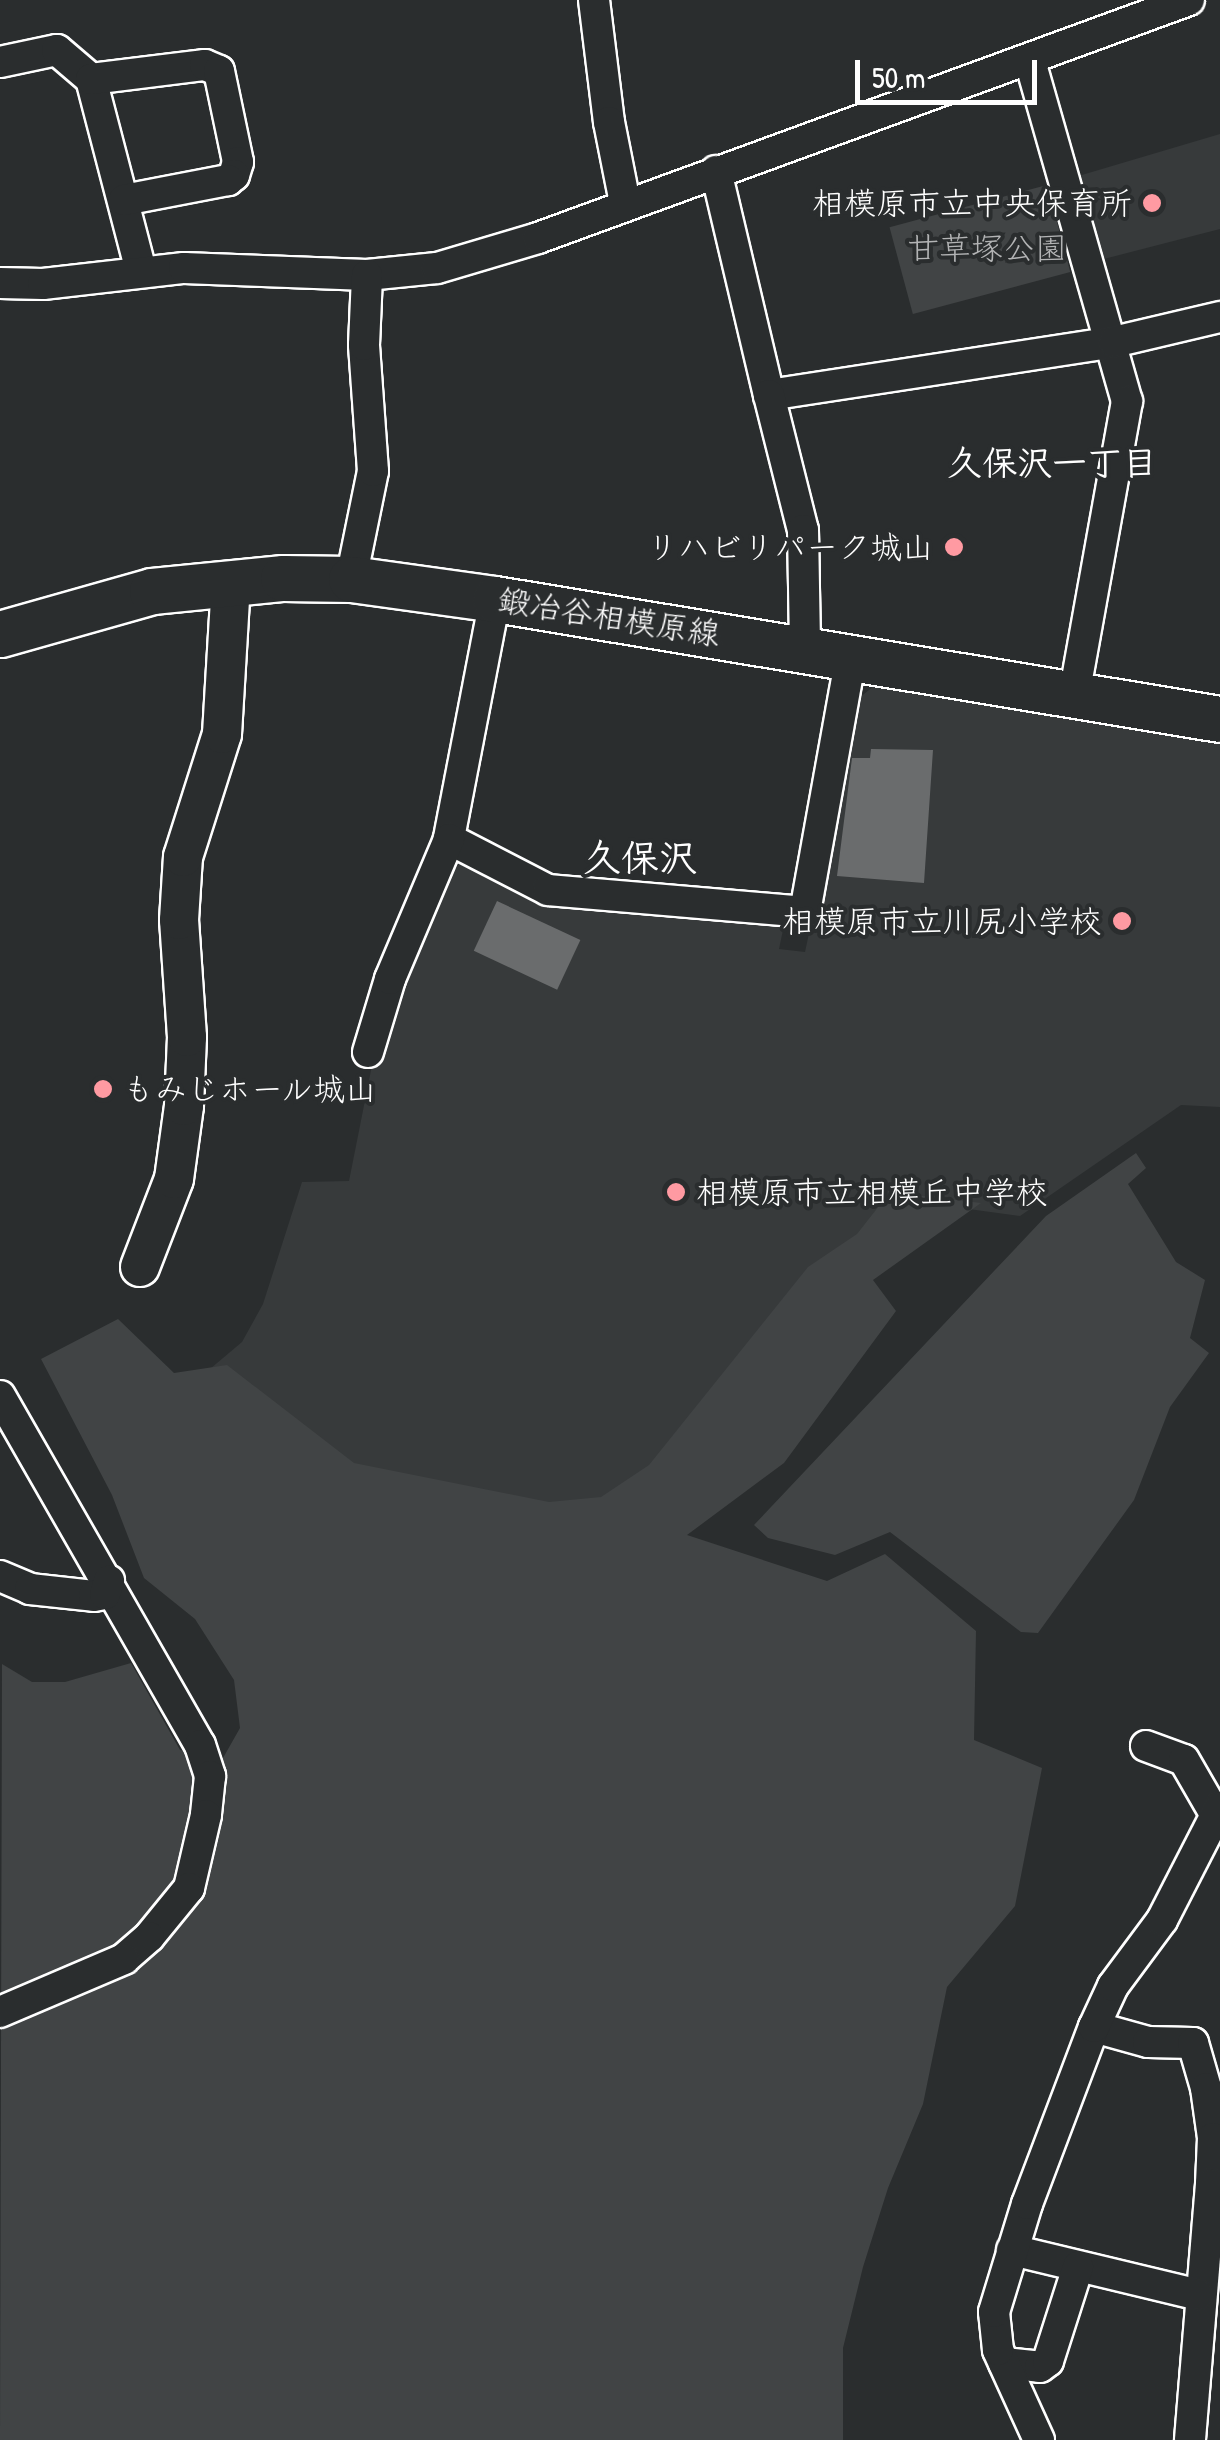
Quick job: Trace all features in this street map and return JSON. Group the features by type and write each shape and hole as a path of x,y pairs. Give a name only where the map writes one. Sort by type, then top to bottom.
{"main road":[{"name":"鍛冶谷相模原線","path":"0,634 152,591 231,582 352,579 805,649 1220,719"}],"street":[{"path":"594,0 609,122 625,204"},
{"path":"0,283 43,284 184,268 367,275 437,268 538,238 716,171 1030,62 1119,12 1189,0"},
{"path":"0,62 56,50 91,79 140,271"},
{"path":"1030,62 1114,342 1127,401 1074,695"},
{"path":"91,79 205,65 219,71 238,162 234,175 228,180 124,200"},
{"path":"716,171 803,530 805,649"},
{"path":"352,579 373,471 364,345 367,275"},
{"path":"769,396 1114,342 1220,317"},
{"path":"140,1267 174,1179 184,1106 187,1037 179,920 183,857 222,734 231,582"},
{"path":"368,1052 390,979 449,839 495,599"},
{"path":"449,839 548,890 806,912 851,657"},
{"path":"0,1396 200,1745 210,1776 189,1888 149,1937 124,1959 0,2012"},
{"path":"0,1576 30,1589 94,1596 105,1594 109,1581"},
{"path":"1039,2440 1004,2362 993,2323 1012,2250 1094,2027 1113,1986 1162,1920 1217,1809 1184,1760 1146,1746"},
{"path":"1094,2027 1158,2044 1193,2044 1214,2138 1190,2440"},
{"path":"1012,2250 1199,2295"},
{"path":"1004,2362 1040,2367 1048,2361 1078,2267"}],"shaded area":[{"name":"相模原市立中央保育所","path":"1220,134 1220,229 1100,260 1075,177"},
{"name":"相模原市立相模丘中学校","path":"874,686 1220,744 1220,1107 1181,1105 1020,1216 917,1202 620,1526 342,1504 204,1374 242,1342 263,1304 302,1182 349,1181 380,1025 421,921 458,865 473,860 544,900 696,918 779,921 783,930 779,949 805,952 817,896 824,896 859,698"},
{"path":"871,749 933,750 924,883 837,876 852,758 870,758"},
{"path":"497,901 580,940 557,990 474,951"}],"green space":[{"name":"甘草塚公園","path":"1047,185 1070,272 913,314 890,227"},
{"path":"1136,1153 1146,1168 1128,1184 1176,1262 1205,1280 1190,1338 1209,1353 1170,1407 1134,1500 1038,1633 1021,1632 890,1532 835,1555 768,1538 754,1525 1046,1216"},
{"path":"890,1192 981,1203 873,1280 896,1311 784,1463 687,1535 827,1581 885,1554 976,1631 974,1740 1042,1768 1015,1906 947,1987 923,2104 888,2188 863,2267 843,2348 843,2440 0,2440 2,1664 32,1682 65,1682 131,1663 180,1750 223,1758 240,1728 234,1680 195,1619 144,1578 112,1495 41,1359 118,1319 174,1373 227,1365 354,1463 549,1502 601,1497 649,1465 808,1267 857,1234"}],"place":[{"name":"相模原市立中央保育所","path":"1152,203"},
{"name":"リハビリパーク城山","path":"954,547"},
{"name":"相模原市立川尻小学校","path":"1122,921"},
{"name":"もみじホール城山","path":"103,1089"},
{"name":"相模原市立相模丘中学校","path":"676,1192"}],"district":[{"name":"久保沢一丁目","path":"1052,463"},
{"name":"久保沢","path":"640,858"}]}
